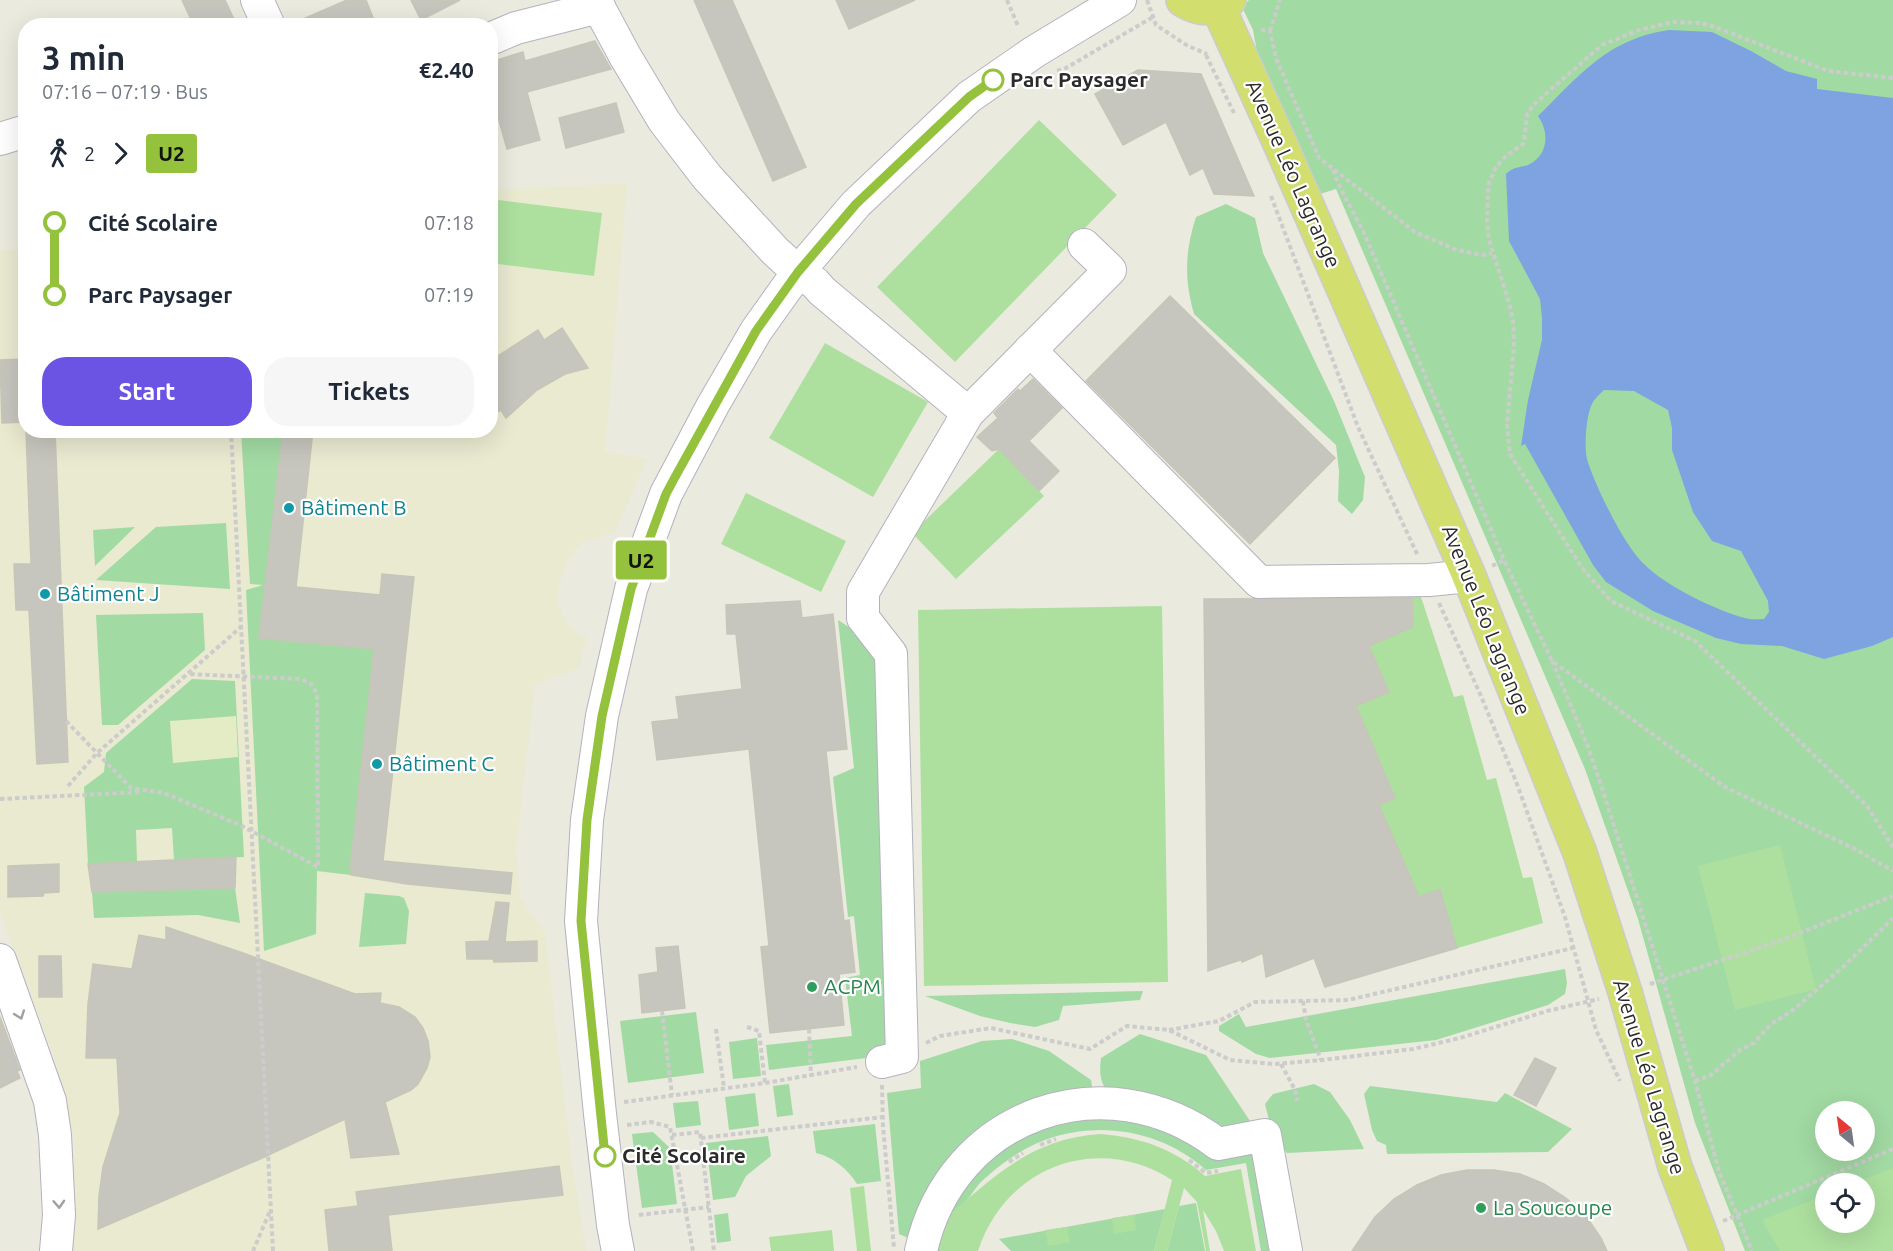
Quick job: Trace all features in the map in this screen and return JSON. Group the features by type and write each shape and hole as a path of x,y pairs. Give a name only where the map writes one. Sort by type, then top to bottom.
{"main road":[{"path":"1183,0 1194,7 1206,9 1224,3"},
{"name":"Avenue Léo Lagrange","path":"1224,3 1296,178 1469,576 1580,853 1625,992 1675,1167 1703,1241"}],"street":[{"path":"257,0 265,18"},
{"path":"618,1251 600,1114 581,921 587,820 602,716 631,589 666,494 713,405 756,331 798,272 856,204 969,97 1034,52 1120,0"},
{"path":"498,36 597,4 664,121 707,177 775,251 798,272 815,283 968,414"},
{"path":"0,139 18,133"},
{"path":"892,1059 891,654 863,618 863,592 968,414 1110,270 1084,244"},
{"path":"1030,350 1259,582 1429,580 1469,576"},
{"path":"0,960 50,1101 55,1135 59,1215 56,1251"},
{"path":"921,1251 928,1224 942,1195 960,1168 982,1146 1009,1127 1038,1113 1069,1105 1100,1102 1132,1105 1163,1113 1192,1126 1218,1144 1265,1135 1286,1251"}],"path":[{"path":"1007,0 1018,26"},
{"path":"1147,0 1156,25 1206,55 1237,119"},
{"path":"1280,0 1270,31 1276,58 1319,158 1415,232 1457,250 1482,255 1492,253"},
{"path":"1051,72 1066,68 1153,17"},
{"path":"1893,78 1828,71 1701,23 1673,22 1622,36 1602,45 1533,105 1527,115 1524,143 1496,167 1489,183 1487,221 1492,253 1513,320 1514,345 1507,426 1510,454 1582,568 1611,601 1695,641 1867,806 1893,847"},
{"path":"1261,30 1270,31"},
{"path":"1206,55 1211,52"},
{"path":"1333,170 1364,233 1504,560 1552,661 1587,744 1695,1081 1719,1172 1752,1251"},
{"path":"1268,187 1358,427 1481,696 1513,773 1565,917 1596,1030 1623,1089"},
{"path":"231,438 273,1251"},
{"path":"1469,576 1504,560"},
{"path":"69,786 97,753 241,627"},
{"path":"1552,661 1725,787 1855,849 1893,871"},
{"path":"66,721 131,788 164,793 250,830 318,867 316,694 312,685 301,679 187,674"},
{"path":"0,799 148,791"},
{"path":"1169,1030 1230,1060 1281,1064 1413,1049 1663,981 1777,942 1893,896"},
{"path":"1695,1081 1711,1075 1740,1050 1754,1043 1770,1025 1793,1010 1842,968 1893,918"},
{"path":"623,1103 811,1076 892,1059 940,1036 991,1028 1090,1049 1127,1026 1169,1030 1219,1021 1255,1002 1348,1000 1573,948"},
{"path":"1303,1001 1306,1020 1322,1060"},
{"path":"662,1011 672,1095"},
{"path":"747,1027 759,1031 765,1083"},
{"path":"716,1029 724,1088"},
{"path":"809,1029 811,1076"},
{"path":"892,1059 883,1117 888,1196 895,1251"},
{"path":"1281,1064 1295,1090 1297,1101"},
{"path":"622,1091 625,1111"},
{"path":"701,1138 883,1117"},
{"path":"626,1118 628,1135"},
{"path":"627,1125 651,1122 670,1127 693,1251"},
{"path":"672,1135 700,1132 714,1251"},
{"path":"1036,1147 1061,1137"},
{"path":"1703,1241 1737,1215 1893,1149"},
{"path":"1007,1164 1030,1150"},
{"path":"1183,1156 1206,1173 1224,1170"},
{"path":"638,1204 639,1215"},
{"path":"633,1222 639,1215 709,1207"},
{"path":"253,1251 271,1210"}],"shaded area":[{"path":"627,183 605,452 647,459 615,532 581,543 568,559 560,581 557,604 570,628 586,638 579,668 535,684 516,850 520,897 545,933 571,1157 586,1251 68,1251 75,1145 69,1113 55,1060 0,912 0,250 18,249 18,438 498,438 498,190"}],"green space":[{"path":"1249,0 1893,0 1893,1251 1745,1251 1695,1123 1638,919 1585,769 1336,189 1320,194 1257,52 1253,30 1242,7"},
{"path":"1039,120 1117,195 955,362 877,287"},
{"path":"498,200 602,213 594,276 498,264"},
{"path":"1226,204 1255,218 1263,253 1334,401 1365,477 1363,500 1352,514 1338,501 1339,471 1336,445 1194,314 1187,277 1192,229 1196,217"},
{"path":"825,343 928,402 873,497 769,438"},
{"path":"241,438 282,438 259,638 374,649 351,875 317,871 316,934 264,951 246,590 263,585 250,584"},
{"path":"999,449 1044,496 956,579 912,533"},
{"path":"746,493 846,541 821,592 721,544"},
{"path":"226,523 230,589 96,580 156,527"},
{"path":"135,527 95,566 93,530"},
{"path":"1421,597 1454,697 1463,695 1487,780 1496,778 1523,878 1532,877 1543,923 1325,987 1314,958 1266,977 1262,953 1208,971 1204,599"},
{"path":"1162,606 1168,982 924,986 918,610"},
{"path":"203,613 205,650 118,725 102,725 96,615"},
{"path":"838,620 887,652 891,1055 769,1070 766,1045 852,1036 845,978 860,975 854,916 848,917 833,777 854,768"},
{"path":"192,679 235,681 244,857 174,860 172,828 136,830 137,862 88,864 84,787 104,772 106,753"},
{"path":"1780,845 1816,989 1735,1010 1698,866"},
{"path":"235,888 240,923 198,915 94,918 92,892"},
{"path":"365,893 404,898 409,911 406,944 359,947"},
{"path":"1565,969 1567,983 1565,994 1548,1005 1436,1040 1270,1058 1256,1054 1219,1031 1219,1026 1239,1014 1246,1027"},
{"path":"1143,991 1140,1000 1063,1006 1059,1020 1035,1027 980,1016 925,996"},
{"path":"696,1012 704,1073 628,1083 620,1021"},
{"path":"1140,1034 1206,1055 1252,1124 1223,1138 1109,1094 1101,1078 1101,1058"},
{"path":"757,1038 761,1076 733,1079 729,1042"},
{"path":"1012,1039 1049,1051 1091,1080 1093,1092 1035,1106 915,1241 899,1234 887,1093 921,1088 920,1061 982,1041"},
{"path":"789,1084 793,1115 777,1117 773,1086"},
{"path":"1314,1084 1330,1092 1350,1120 1364,1149 1287,1153 1273,1136 1265,1104 1273,1094"},
{"path":"1370,1086 1497,1102 1505,1093 1572,1129 1548,1152 1387,1154 1386,1145 1377,1141 1372,1130 1364,1094"},
{"path":"755,1093 759,1126 729,1130 725,1097"},
{"path":"698,1101 701,1125 676,1128 673,1103"},
{"path":"1100,1110 1116,1111 1161,1122 1189,1135 1215,1152 1259,1145 1278,1251 1261,1251 1246,1163 1206,1170 1185,1154 1161,1142 1137,1134 1111,1130 1059,1135 1034,1144 994,1170 965,1202 937,1224 952,1194 969,1170 990,1150 1014,1134 1040,1122 1069,1114"},
{"path":"875,1124 881,1181 857,1184 840,1164 816,1153 813,1131"},
{"path":"653,1132 670,1148 677,1204 642,1208 632,1134"},
{"path":"1100,1134 1143,1141 1156,1146 1182,1158 1205,1176 1241,1169 1256,1251 1224,1251 1216,1231 1203,1210 1210,1251 1206,1251 1197,1202 1184,1188 1167,1251 1154,1251 1172,1180 1143,1166 1114,1159 1085,1159 1057,1166 1031,1179 1009,1198 991,1222 978,1251 941,1251 936,1226 992,1178 1030,1153 1051,1144"},
{"path":"768,1136 771,1156 746,1176 735,1197 713,1200 706,1143"},
{"path":"1893,1168 1893,1251 1780,1251 1762,1220 1815,1199 1815,1233 1875,1233 1875,1175"},
{"path":"864,1186 871,1251 857,1251 850,1188"},
{"path":"1196,1203 1205,1251 1167,1251 1179,1206"},
{"path":"1165,1209 1154,1251 1011,1251 999,1239"},
{"path":"728,1213 731,1241 717,1243 714,1215"},
{"path":"1134,1215 1136,1230 1114,1234 1112,1218"},
{"path":"936,1227 941,1251 929,1251"},
{"path":"1067,1227 1070,1242 1048,1246 1045,1230"},
{"path":"832,1230 834,1251 771,1251 769,1237"}],"sand":[{"path":"236,716 238,757 173,763 170,721"}],"water":[{"path":"1669,30 1712,32 1786,71 1817,79 1817,89 1893,98 1893,637 1872,646 1824,659 1782,646 1741,644 1716,638 1653,611 1606,582 1593,565 1525,444 1521,446 1528,400 1542,340 1542,318 1540,299 1509,241 1506,174 1528,165 1540,156 1545,137 1538,116 1567,87 1611,50 1647,35","holes":["1604,390 1634,391 1668,410 1672,428 1672,450 1693,512 1712,541 1741,551 1768,601 1769,612 1764,619 1733,615 1677,588 1644,564 1619,530 1603,499 1587,459 1586,432 1592,404"]}],"building":[{"path":"182,0 225,0 233,18 190,18"},
{"path":"347,0 366,0 373,18 305,18"},
{"path":"411,0 460,0 425,18 420,18"},
{"path":"694,0 732,0 806,167 773,181"},
{"path":"836,0 915,0 849,29"},
{"path":"595,41 611,69 527,92 540,140 507,149 498,117 498,60 523,52 525,61"},
{"path":"1138,70 1201,74 1254,196 1214,194 1203,168 1190,175 1166,122 1123,145 1095,94"},
{"path":"616,103 624,132 566,148 559,118"},
{"path":"1170,296 1335,458 1250,544 1086,381"},
{"path":"562,328 588,368 565,374 537,390 506,418 501,410 498,412 498,356 538,330 544,340"},
{"path":"18,359 18,422 2,423 0,360"},
{"path":"1033,379 1062,408 1029,441 1059,471 1039,491 999,449 992,451 977,437 998,418 994,413 1018,389 1020,391"},
{"name":"Bâtiment J","path":"26,438 55,438 68,762 37,764 29,610 16,610 14,564 31,564"},
{"path":"282,438 312,438 296,587 380,595 382,574 414,577 383,861 512,873 510,894 407,884 351,875 374,649 259,638"},
{"path":"1412,598 1413,627 1369,646 1389,692 1356,706 1395,798 1379,805 1419,897 1440,889 1457,948 1325,987 1314,958 1266,977 1263,953 1242,962 1242,959 1208,971 1204,599"},
{"path":"800,601 802,618 833,614 847,749 826,751 844,921 849,920 855,972 839,974 844,1025 770,1033 761,947 769,946 749,749 657,760 652,722 679,719 676,697 742,689 736,634 727,634 726,605"},
{"path":"236,857 235,888 92,892 88,864"},
{"path":"59,864 59,892 44,893 43,896 8,897 8,866"},
{"path":"496,902 509,903 505,942 537,941 537,961 494,962 493,959 467,959 466,942 489,941"},
{"path":"166,927 355,994 381,993 380,1003 399,1007 415,1017 428,1041 430,1057 427,1068 418,1084 411,1090 385,1102 399,1154 351,1158 345,1119 260,1159 98,1229 103,1167 120,1113 117,1058 86,1058 88,1004 93,964 132,969 139,935 166,940"},
{"path":"678,946 685,1008 642,1013 639,975 658,972 656,948"},
{"path":"39,956 61,956 62,997 39,997"},
{"path":"0,1017 20,1070 17,1071 20,1078 0,1088"},
{"path":"1535,1058 1556,1068 1536,1106 1514,1095"},
{"path":"559,1166 563,1195 388,1215 392,1251 329,1251 325,1210 358,1206 356,1192"},
{"name":"La Soucoupe","path":"1467,1170 1494,1170 1520,1174 1544,1184 1566,1198 1586,1216 1607,1251 1352,1251 1375,1217 1394,1199 1417,1185 1441,1175"}],"bus line":[{"name":"U2","path":"605,1156 581,921 587,820 602,716 631,589 666,494 713,405 756,331 798,272 856,204 969,97 993,80"}],"place":[{"name":"Parc Paysager","path":"993,80"},
{"name":"Bâtiment B","path":"289,508"},
{"name":"Bâtiment J","path":"45,594"},
{"name":"Bâtiment C","path":"377,764"},
{"name":"ACPM","path":"812,987"},
{"name":"Cité Scolaire","path":"605,1156"},
{"name":"La Soucoupe","path":"1481,1208"}]}
